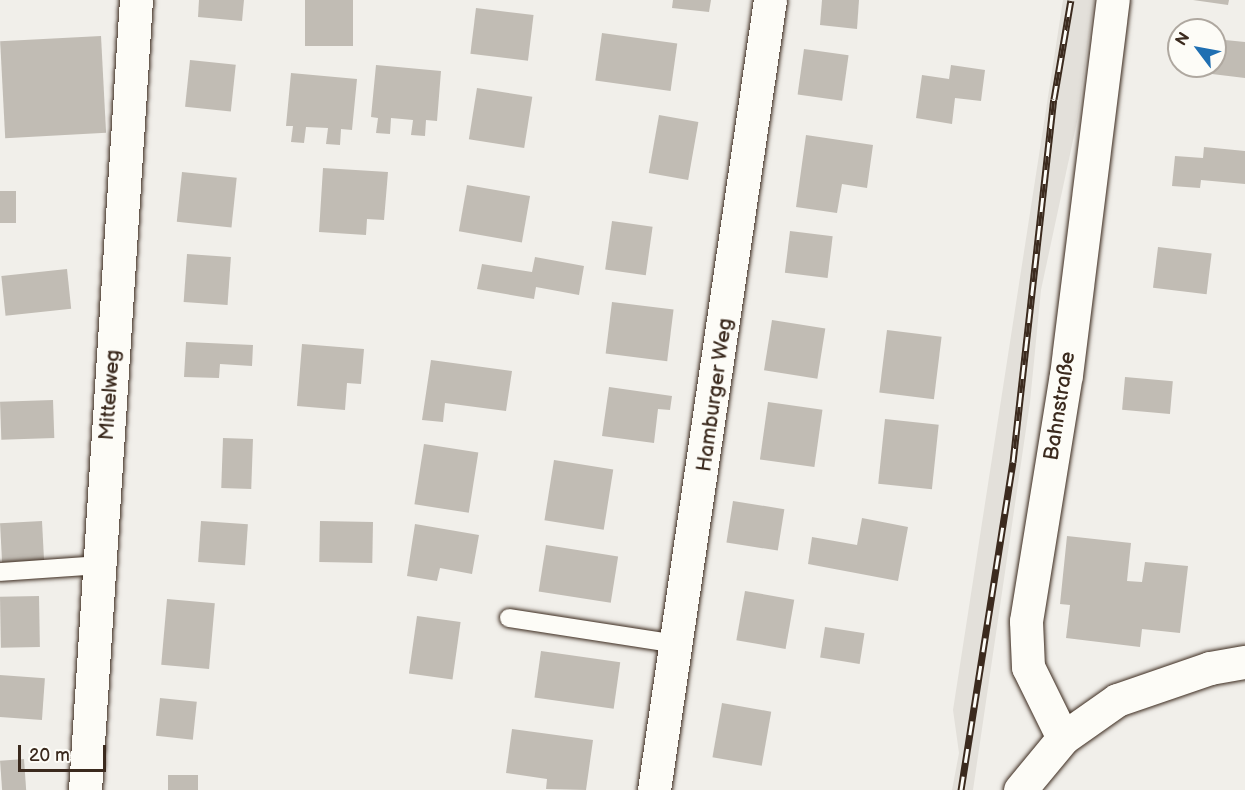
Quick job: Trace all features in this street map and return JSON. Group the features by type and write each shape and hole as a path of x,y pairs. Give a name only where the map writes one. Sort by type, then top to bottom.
{"street":[{"name":"Mittelweg","path":"85,790 136,0"},
{"name":"Hamburger Weg","path":"654,790 770,0"},
{"name":"Bahnstraße","path":"1063,738 1028,667 1026,621 1066,375 1113,0"},
{"path":"1020,790 1063,738 1117,700 1210,668 1245,662"}],"lane":[{"path":"0,572 99,565"},
{"path":"509,618 677,644"}],"shaded area":[{"path":"1063,0 1094,0 1078,117 1041,290 1030,402 973,790 952,790 959,753 953,710"}],"building":[{"path":"199,0 244,0 242,21 198,17"},
{"path":"305,0 353,0 353,46 305,46"},
{"path":"673,0 711,0 709,12 672,8"},
{"path":"822,0 859,0 857,29 820,25"},
{"path":"1193,0 1229,0 1228,5"},
{"path":"476,8 534,15 528,61 470,54"},
{"path":"602,33 677,44 671,91 595,81"},
{"path":"101,36 106,133 5,138 0,41"},
{"path":"1227,40 1245,42 1245,78 1227,76"},
{"path":"804,49 849,55 842,101 798,95"},
{"path":"190,60 236,65 231,112 185,107"},
{"path":"376,65 441,71 437,121 426,120 425,136 411,135 413,120 391,118 390,134 376,133 378,118 371,117"},
{"path":"951,65 985,70 981,101 955,98 952,124 916,118 922,75 949,79"},
{"path":"291,73 357,79 352,130 341,129 340,145 326,144 328,128 306,127 304,143 291,142 293,126 286,126"},
{"path":"477,88 532,97 524,148 469,139"},
{"path":"659,115 698,122 688,180 649,173"},
{"path":"806,135 873,145 867,188 842,184 837,213 796,207"},
{"path":"1204,147 1245,151 1245,184 1201,180 1200,188 1172,186 1175,156 1203,158"},
{"path":"323,168 388,172 384,220 367,219 366,235 319,232"},
{"path":"182,172 237,178 231,227 177,222"},
{"path":"467,185 530,196 522,242 459,231"},
{"path":"0,191 16,191 16,223 0,223"},
{"path":"612,221 653,227 646,275 605,270"},
{"path":"790,231 833,236 828,278 785,273"},
{"path":"1158,247 1212,254 1207,294 1153,288"},
{"path":"187,254 231,257 228,305 184,302"},
{"path":"535,257 584,266 579,295 536,287 534,299 477,289 482,264 532,272"},
{"path":"67,269 71,309 6,316 1,276"},
{"path":"612,302 674,310 667,361 606,354"},
{"path":"772,320 825,328 817,379 764,370"},
{"path":"887,330 942,337 934,399 879,393"},
{"path":"186,342 253,345 252,366 220,364 219,378 184,377"},
{"path":"302,344 364,349 361,384 347,383 345,410 297,406"},
{"path":"431,360 512,371 506,411 445,403 443,422 422,420"},
{"path":"1125,377 1173,381 1170,414 1122,410"},
{"path":"609,387 672,396 670,410 658,409 654,443 602,436"},
{"path":"53,400 54,438 1,440 0,402"},
{"path":"768,402 822,410 814,467 760,459"},
{"path":"885,419 939,425 932,489 878,484"},
{"path":"223,438 253,439 251,489 221,488"},
{"path":"424,444 478,453 469,513 414,504"},
{"path":"554,460 613,469 604,530 544,520"},
{"path":"733,501 784,509 778,551 726,542"},
{"path":"862,518 908,527 898,581 808,564 812,537 857,545"},
{"path":"42,521 44,560 2,562 0,523"},
{"path":"201,521 248,524 245,565 198,562"},
{"path":"320,521 373,522 372,563 319,562"},
{"path":"415,524 479,535 472,574 440,568 437,581 407,576"},
{"path":"1067,536 1131,543 1127,581 1142,582 1145,562 1188,566 1180,633 1142,629 1140,647 1066,638 1070,605 1060,604"},
{"path":"546,545 618,556 611,603 539,591"},
{"path":"745,591 794,600 786,649 736,640"},
{"path":"39,596 40,647 1,648 0,597"},
{"path":"167,599 215,603 209,669 161,665"},
{"path":"417,616 461,622 452,680 409,673"},
{"path":"825,627 865,633 860,664 820,658"},
{"path":"541,651 620,662 614,709 534,698"},
{"path":"0,675 45,678 42,720 0,717"},
{"path":"160,698 197,702 193,740 156,736"},
{"path":"722,703 771,712 762,766 712,757"},
{"path":"512,729 593,740 586,790 546,789 547,779 506,773"},
{"path":"24,759 26,790 2,790 0,761"},
{"path":"168,775 198,775 198,790 168,790"}],"railway":[{"path":"961,790 1013,462 1054,99 1071,0"}]}
